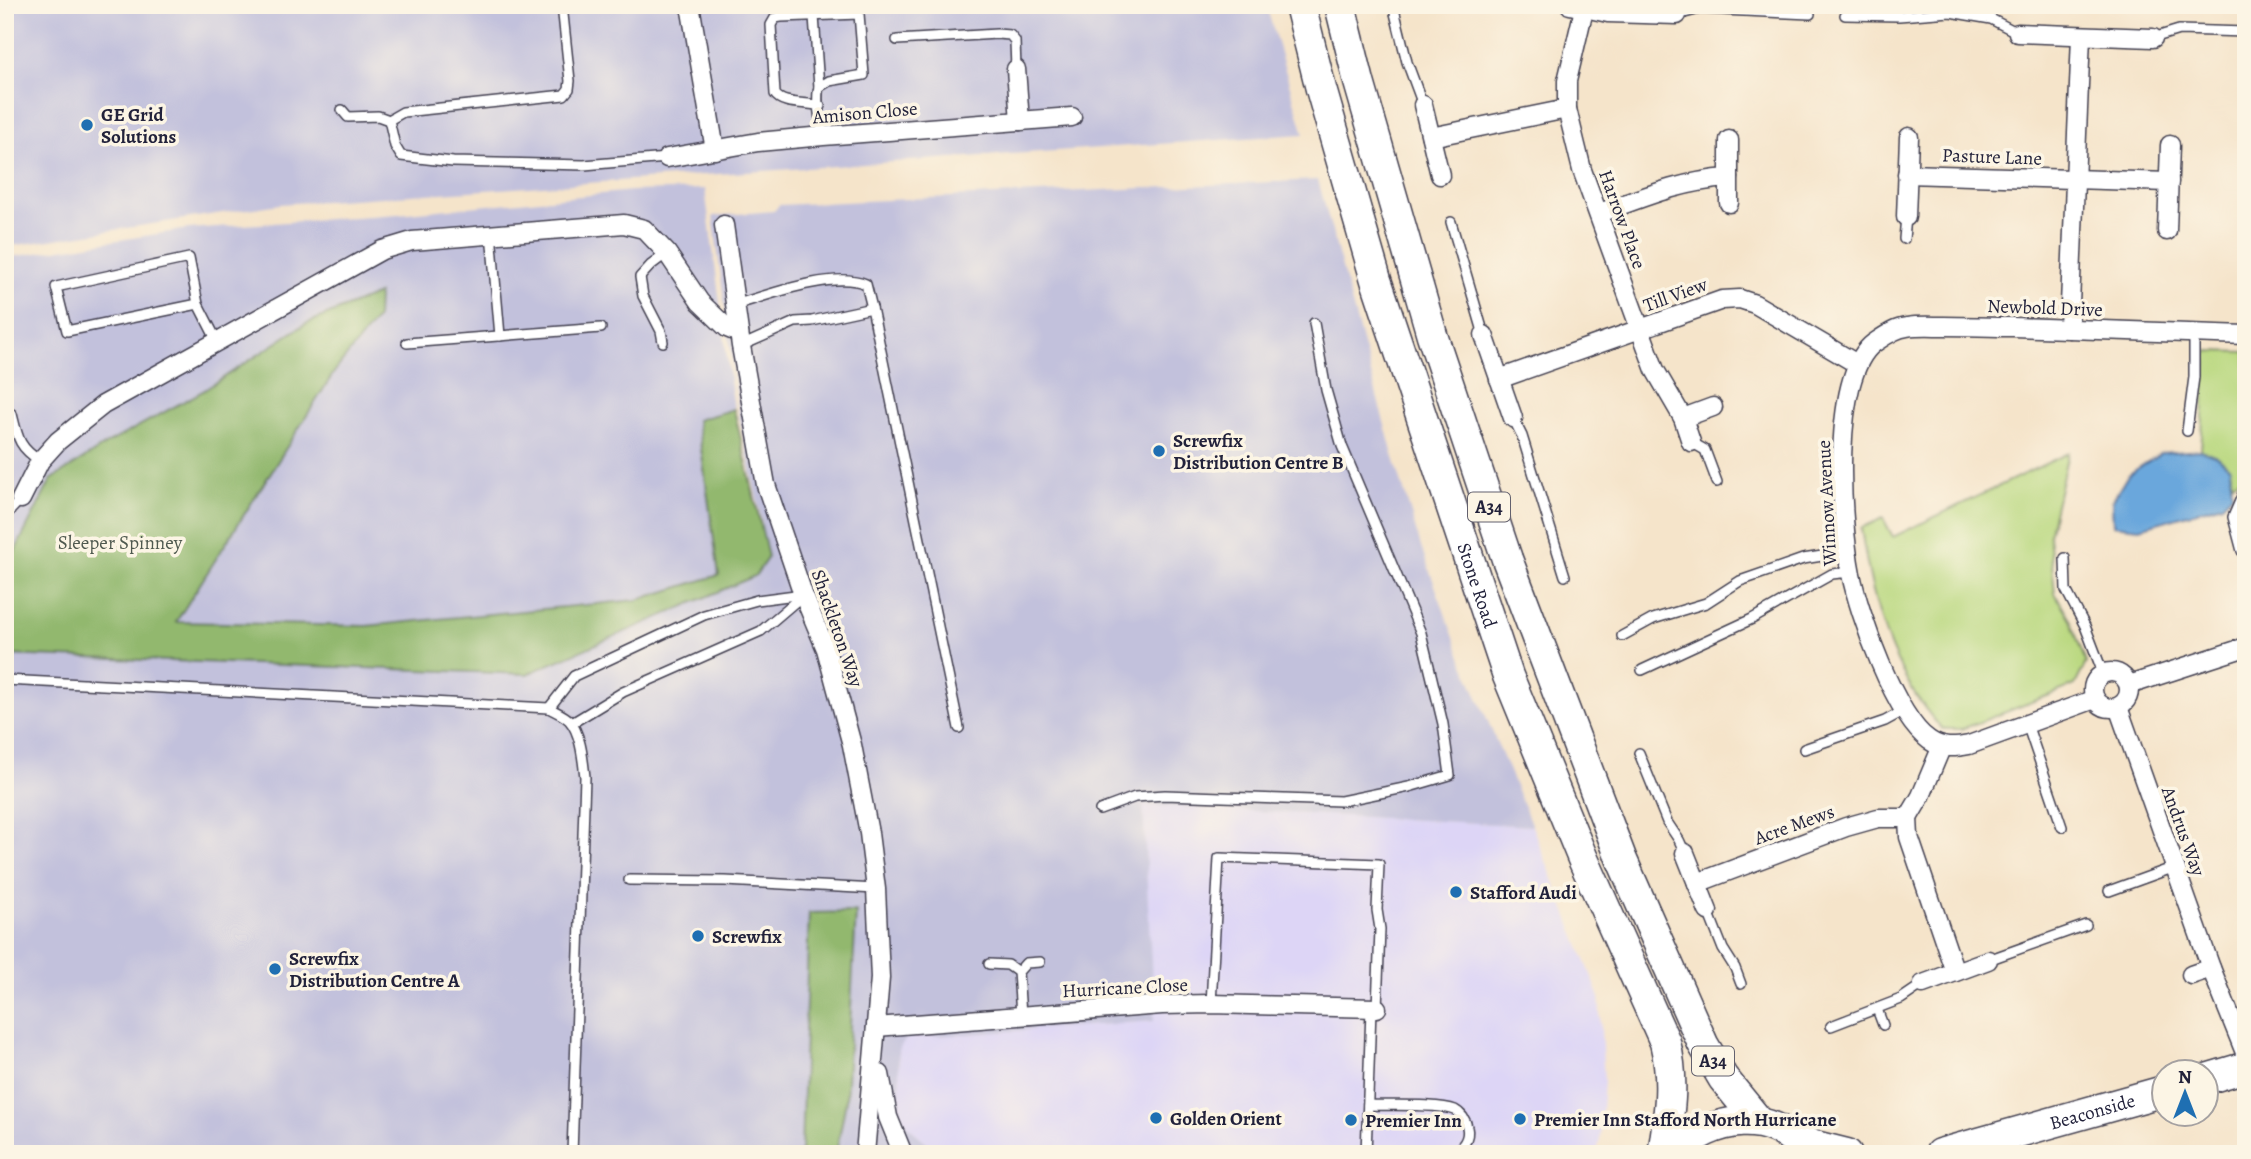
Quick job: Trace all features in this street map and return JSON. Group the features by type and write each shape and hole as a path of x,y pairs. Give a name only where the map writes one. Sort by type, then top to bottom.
{"highway":[{"name":"Stone Road","path":"1300,5 1321,89 1377,280 1508,676 1583,859 1665,1042 1672,1087 1663,1154"},
{"name":"Stone Road","path":"1340,5 1359,82 1432,335 1507,559 1622,858 1703,1044 1723,1078 1758,1121"},
{"path":"2220,1075 2246,1067"},
{"name":"Beaconside","path":"1940,1154 2150,1095"},
{"path":"1673,1154 1706,1131 1734,1123 1758,1121 1772,1124 1799,1144 1847,1154"}],"street":[{"path":"690,5 715,150"},
{"name":"Harrow Place","path":"1677,15 1608,13 1577,7 1567,82 1567,109 1583,170 1655,370 1683,418 1691,442"},
{"path":"2018,33 2154,38"},
{"path":"2069,329 2081,36"},
{"path":"1016,69 1020,121"},
{"path":"1423,105 1440,175"},
{"path":"1431,137 1567,109"},
{"name":"Amison Close","path":"667,158 758,142 1072,117"},
{"path":"1906,216 1909,137"},
{"path":"1729,140 1729,203"},
{"path":"2168,231 2170,145"},
{"name":"Pasture Lane","path":"1907,174 2169,182"},
{"path":"1600,213 1680,185 1700,180 1729,178"},
{"path":"21,499 40,461 72,427 103,405 382,250 412,241 624,224 644,229 667,253 700,302 740,339"},
{"name":"Shackleton Way","path":"724,225 740,339 766,485 803,594 826,649 849,732 869,833 876,889 880,978 865,1154"},
{"name":"Till View","path":"1499,379 1722,300 1740,299 1755,304 1857,364"},
{"name":"Newbold Drive","path":"1857,364 1871,345 1905,327 2246,335"},
{"path":"1484,335 1513,418"},
{"name":"Winnow Avenue","path":"1857,364 1849,386 1843,424 1842,464 1850,572 1866,629 1905,710 1927,739 1942,746"},
{"path":"1683,418 1713,407"},
{"path":"2129,685 2246,647"},
{"path":"2116,672 2126,679 2129,685 2128,697 2118,707 2106,707 2095,699 2093,687 2098,676 2103,673 2116,672"},
{"path":"1955,972 1909,837 1908,818 1921,796 1942,746 1955,748 1969,745 2095,699"},
{"name":"Andrus Way","path":"2118,707 2211,968 2246,1055"},
{"name":"Acre Mews","path":"1697,883 1846,827 1878,818 1908,818"},
{"path":"1685,853 1708,911"},
{"path":"1923,984 1987,960"},
{"path":"2191,975 2211,968"},
{"name":"Hurricane Close","path":"876,1027 1115,1007 1210,1004 1374,1009"},
{"name":"Shackleton Way","path":"875,1050 888,1117 903,1154"}],"lane":[{"path":"342,110 348,117 378,116 389,120 403,112 564,95 569,89 570,81 562,5"},
{"path":"1393,5 1407,62 1423,105"},
{"path":"1677,15 1700,9 1810,14"},
{"path":"1845,15 1899,16 1950,12 1991,19 2018,33"},
{"path":"819,87 829,82 864,75 859,14 775,18 771,24 775,94 783,102 805,102 820,106"},
{"path":"814,16 819,87 817,93 823,136"},
{"path":"2154,38 2179,30 2246,32"},
{"path":"897,40 1010,35 1015,41 1016,69"},
{"path":"389,120 395,146 401,156 453,162 584,165 667,158"},
{"path":"1904,239 1906,216"},
{"path":"1451,222 1484,335"},
{"path":"491,233 500,336"},
{"path":"663,342 661,331 643,296 640,277 667,253"},
{"path":"198,304 67,331 56,287 189,258 198,304 217,341"},
{"path":"735,305 789,288 854,279 866,284 959,728"},
{"path":"740,339 795,322 872,308"},
{"path":"1100,810 1135,797 1165,795 1341,801 1409,788 1450,775 1443,724 1421,633 1342,446 1326,390 1314,323"},
{"path":"407,343 601,328"},
{"path":"2187,431 2194,377 2194,333"},
{"path":"12,414 18,440 25,451 40,461"},
{"path":"1513,418 1522,436 1566,576"},
{"path":"1691,442 1705,450 1717,482"},
{"path":"2242,551 2233,517 2246,487"},
{"path":"5,516 21,499"},
{"path":"1622,636 1653,620 1706,603 1740,581 1803,559 1848,552"},
{"path":"2065,558 2066,590 2085,626 2103,673"},
{"path":"1642,670 1752,619 1832,574 1850,572"},
{"path":"549,708 574,676 704,615 757,600 803,594"},
{"path":"572,723 622,692 761,631 803,594"},
{"path":"5,680 549,708 572,723 583,755 585,777 572,1154"},
{"path":"1804,749 1885,721 1905,710"},
{"path":"2026,724 2062,827"},
{"path":"1639,753 1667,822 1685,853"},
{"path":"1210,1004 1219,858 1379,864 1377,910 1380,929 1366,1154"},
{"path":"2109,891 2175,867"},
{"path":"629,880 725,881 876,889"},
{"path":"1708,911 1741,984"},
{"path":"1987,960 2086,925"},
{"path":"1021,1015 1018,972 1026,963 1040,962"},
{"path":"989,964 1008,965 1018,972"},
{"path":"1831,1026 1901,999 1923,984"},
{"path":"1877,1009 1883,1025"},
{"path":"1368,1105 1443,1108 1456,1111 1465,1120 1468,1129 1467,1139 1453,1154"}],"shaded area":[{"path":"5,5 1266,5 1304,134 280,204 5,247"},
{"path":"1318,180 1421,547 1461,657 1532,826 1143,805 1154,1021 907,1038 898,1050 901,1116 925,1141 947,1154 5,1154 5,615 176,622 335,371 376,318 377,295 305,324 203,391 108,443 5,562 5,258 189,229 398,214 632,191 705,189 734,409 697,421 719,575 637,600 366,626 214,624 363,631 639,603 727,574 762,524 739,415 713,216 774,211 779,205"},
{"path":"1143,805 1532,826 1599,995 1604,1081 1600,1140 1596,1154 947,1154 925,1141 901,1116 898,1049 907,1038 1153,1021"}],"green space":[{"name":"Sleeper Spinney","path":"378,294 377,318 335,371 176,622 366,626 637,600 719,575 697,420 734,409 768,557 755,576 527,674 5,655 5,562 14,553 51,480 108,443 203,391 305,324"},
{"path":"2207,351 2246,352 2246,476 2232,483 2230,468 2217,456 2201,450"},
{"path":"2068,453 2049,535 2055,593 2070,619 2086,663 2075,685 1962,729 1942,729 1924,707 1896,660 1871,583 1861,528 1883,518 1893,537"},
{"path":"856,912 846,1101 836,1154 797,1154 801,1152 809,913"}],"water":[{"path":"2201,450 2217,456 2230,468 2232,494 2222,504 2140,528 2113,525 2112,501 2128,475 2161,453"}],"place":[{"name":"GE Grid Solutions","path":"87,125"},
{"name":"Screwfix Distribution Centre B","path":"1159,451"},
{"name":"Stafford Audi","path":"1456,892"},
{"name":"Screwfix","path":"698,936"},
{"name":"Screwfix Distribution Centre A","path":"275,969"},
{"name":"Golden Orient","path":"1156,1118"},
{"name":"Premier Inn Stafford North Hurricane","path":"1520,1119"},
{"name":"Premier Inn","path":"1351,1120"}]}
